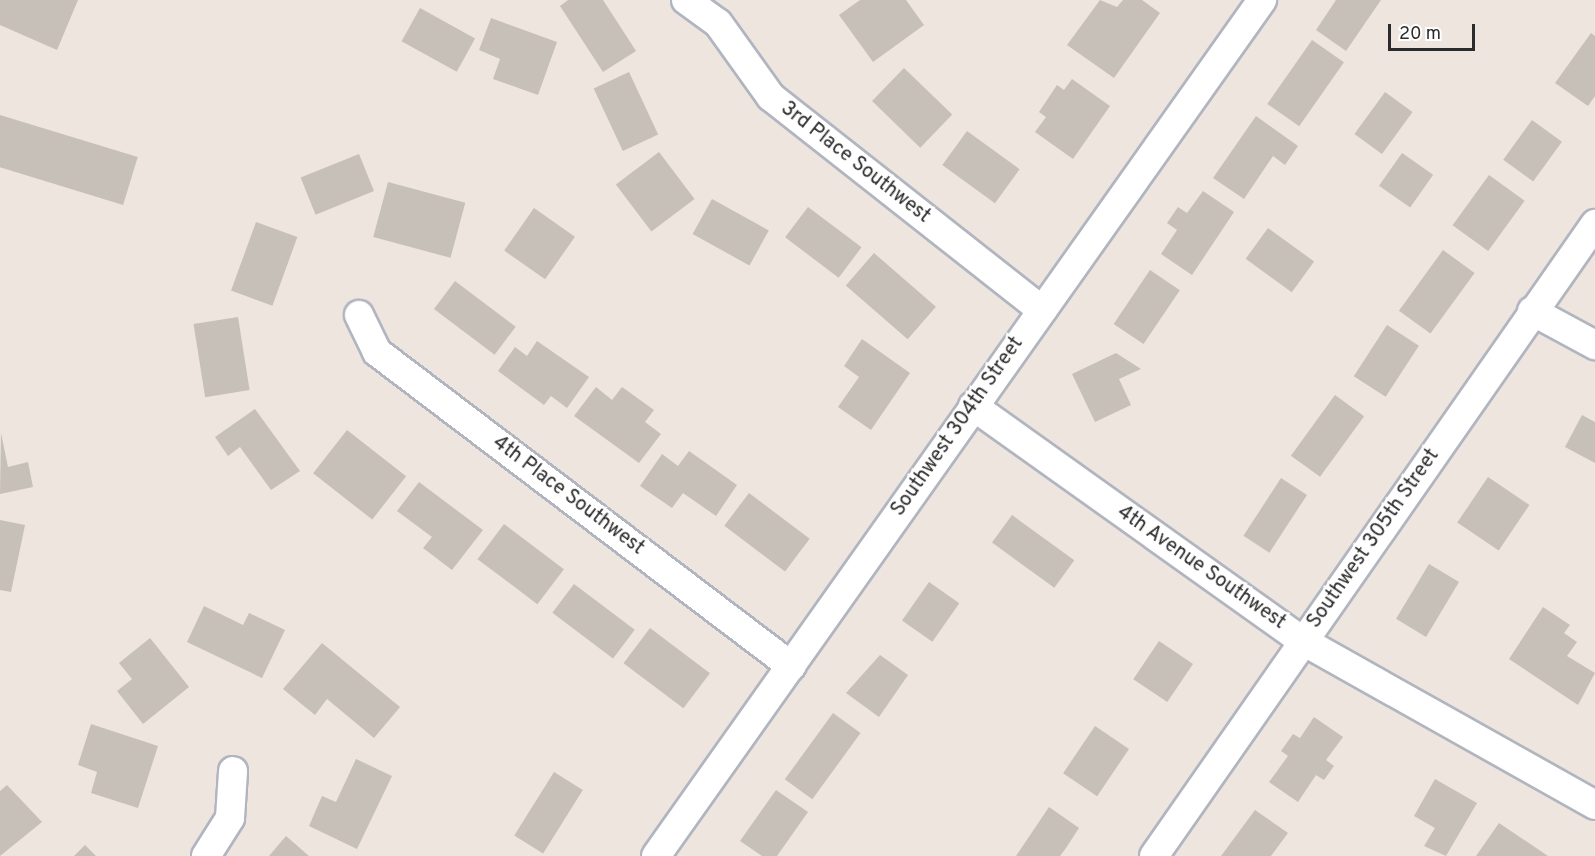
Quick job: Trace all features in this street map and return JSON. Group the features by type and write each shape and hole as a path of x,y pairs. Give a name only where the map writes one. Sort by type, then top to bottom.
{"street":[{"name":"3rd Place Southwest","path":"686,0 718,23 771,98 1042,310"},
{"name":"Southwest 304th Street","path":"656,856 1262,0"},
{"name":"Southwest 305th Street","path":"1154,856 1532,311 1595,224"},
{"path":"1532,311 1595,345"},
{"name":"4th Place Southwest","path":"359,315 377,352 791,666"},
{"name":"4th Avenue Southwest","path":"973,406 1303,641 1504,750 1595,805"},
{"path":"206,856 230,818 233,771"}],"building":[{"path":"0,0 78,0 57,50 0,25"},
{"path":"568,0 603,0 636,51 603,72 560,6"},
{"path":"860,0 906,0 924,25 873,62 839,15"},
{"path":"1100,0 1117,7 1123,0 1142,0 1160,13 1114,78 1067,45"},
{"path":"1336,0 1381,0 1346,51 1316,30"},
{"path":"420,8 475,39 457,72 402,41"},
{"path":"491,18 557,42 538,95 493,79 500,59 479,50"},
{"path":"1591,33 1595,36 1595,96 1588,106 1555,83"},
{"path":"1312,40 1344,62 1299,126 1267,104"},
{"path":"904,68 952,115 920,148 872,101"},
{"path":"629,72 658,135 623,151 594,88"},
{"path":"1072,79 1110,106 1073,159 1035,132 1046,117 1039,112 1057,85 1064,90"},
{"path":"1385,92 1413,112 1382,154 1354,134"},
{"path":"0,115 138,157 123,205 0,167"},
{"path":"1256,116 1298,146 1285,165 1273,156 1244,199 1213,178"},
{"path":"1532,120 1562,142 1533,181 1503,160"},
{"path":"967,131 1020,169 995,203 942,165"},
{"path":"659,152 695,199 651,232 616,184"},
{"path":"1402,153 1433,175 1410,208 1379,186"},
{"path":"359,154 374,191 316,215 301,178"},
{"path":"1489,175 1525,201 1488,251 1453,225"},
{"path":"388,182 465,203 451,258 373,237"},
{"path":"1203,191 1234,212 1192,275 1161,254 1177,230 1167,223 1178,207 1187,213"},
{"path":"712,199 769,231 749,265 693,234"},
{"path":"808,207 862,247 839,278 785,237"},
{"path":"534,208 575,237 545,279 504,251"},
{"path":"256,222 297,237 272,306 231,291"},
{"path":"1268,228 1314,262 1292,292 1246,259"},
{"path":"1443,250 1475,273 1430,334 1399,311"},
{"path":"874,253 936,307 908,339 846,285"},
{"path":"1150,270 1180,290 1143,344 1114,324"},
{"path":"455,281 516,327 495,355 434,309"},
{"path":"238,317 250,390 205,397 194,324"},
{"path":"1387,325 1419,346 1386,397 1354,376"},
{"path":"862,339 910,373 871,430 838,407 859,377 844,366"},
{"path":"537,341 589,377 567,408 551,396 544,405 498,371 515,347 527,356"},
{"path":"1116,353 1141,369 1119,379 1131,405 1095,422 1072,374"},
{"path":"596,387 612,400 622,387 654,410 645,422 661,434 639,463 574,416"},
{"path":"1335,395 1364,416 1320,477 1291,456"},
{"path":"255,409 300,471 271,490 240,447 228,456 215,437"},
{"path":"1582,415 1595,422 1595,463 1565,447"},
{"path":"347,430 406,476 372,520 313,473"},
{"path":"1,433 8,467 28,462 33,487 0,494"},
{"path":"689,451 737,485 716,516 683,493 672,508 640,486 662,454 678,466"},
{"path":"1488,477 1529,505 1499,551 1457,523"},
{"path":"1281,478 1307,495 1269,553 1243,536"},
{"path":"419,482 483,530 452,570 423,548 432,537 397,511"},
{"path":"749,493 810,539 785,571 724,526"},
{"path":"1012,515 1074,560 1054,588 992,543"},
{"path":"0,520 25,525 11,592 0,590"},
{"path":"504,524 564,569 537,604 478,559"},
{"path":"1429,564 1459,582 1426,637 1396,619"},
{"path":"929,582 959,603 932,642 902,621"},
{"path":"574,584 635,630 613,658 552,613"},
{"path":"204,606 243,625 249,613 285,630 262,678 187,642"},
{"path":"1543,607 1570,625 1564,633 1577,642 1567,656 1595,673 1578,705 1509,659"},
{"path":"650,628 710,673 683,708 624,663"},
{"path":"150,638 189,687 143,724 117,691 132,679 119,663"},
{"path":"1159,641 1193,664 1167,702 1133,679"},
{"path":"322,643 400,707 374,738 327,699 315,715 283,689"},
{"path":"880,655 908,675 879,717 846,693"},
{"path":"833,713 861,733 812,799 785,779"},
{"path":"1314,717 1343,737 1326,760 1334,766 1324,780 1316,775 1298,802 1269,782 1288,756 1281,751 1293,734 1300,738"},
{"path":"91,724 158,746 138,808 91,793 97,772 78,765"},
{"path":"1095,726 1129,749 1097,796 1063,773"},
{"path":"356,759 392,776 357,849 309,826 322,796 336,802"},
{"path":"554,772 583,790 543,854 514,836"},
{"path":"1435,779 1477,803 1446,856 1424,846 1435,828 1414,816"},
{"path":"7,785 42,822 0,856 0,791"},
{"path":"776,790 808,812 777,856 762,856 740,841"},
{"path":"1049,807 1079,828 1066,848 1060,856 1016,856"},
{"path":"1255,810 1288,833 1271,856 1221,856"},
{"path":"1499,823 1548,856 1476,856"},
{"path":"286,836 309,856 269,856"},
{"path":"85,845 96,856 74,856"}]}
